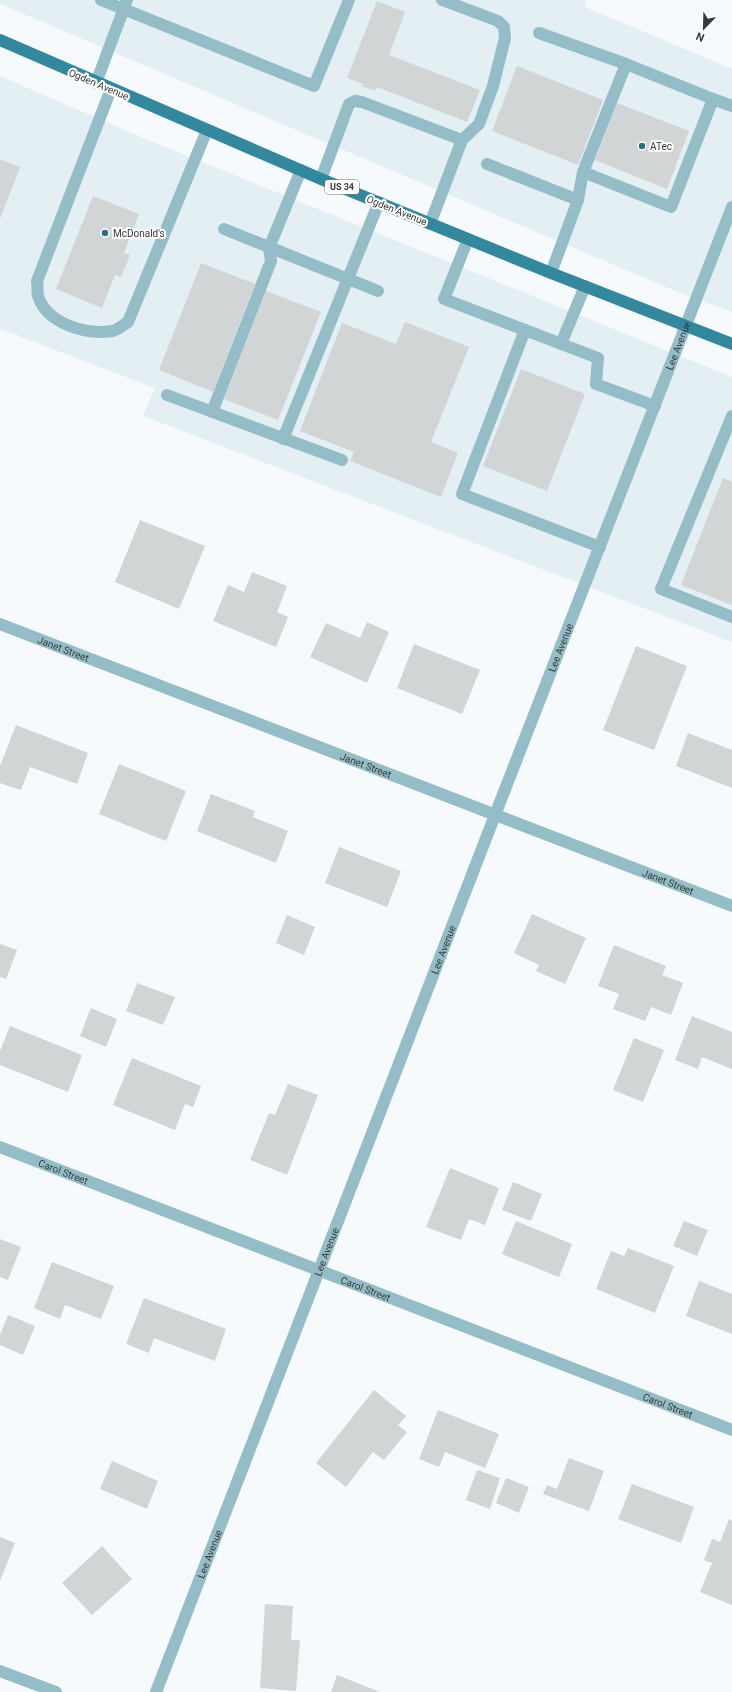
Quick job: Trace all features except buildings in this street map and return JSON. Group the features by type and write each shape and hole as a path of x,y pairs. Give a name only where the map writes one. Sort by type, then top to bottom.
{"main road":[{"name":"Ogden Avenue","path":"0,40 96,83 321,179 551,273 732,344"}],"street":[{"path":"101,0 125,5 314,86 349,0"},
{"path":"430,224 462,140 479,124 493,86 505,38 504,27 498,21 442,0"},
{"path":"96,83 125,5"},
{"path":"539,33 626,64 732,106"},
{"path":"551,273 578,200 583,172 626,64"},
{"path":"111,89 37,281 38,297 47,310 60,322 80,330 102,331 113,331 128,322 207,130"},
{"path":"583,172 671,207 713,99"},
{"path":"321,179 349,104 356,101 462,140"},
{"path":"487,164 578,200"},
{"path":"212,412 271,261 269,248 301,170"},
{"path":"283,439 379,202"},
{"name":"Lee Avenue","path":"156,1692 732,207"},
{"path":"224,229 378,291"},
{"path":"468,239 444,298 598,358 596,384 655,406"},
{"path":"561,344 585,286"},
{"path":"525,330 462,494 600,547"},
{"path":"167,395 342,460"},
{"path":"732,416 729,433 661,589 732,617"},
{"name":"Janet Street","path":"0,624 732,906"},
{"name":"Carol Street","path":"0,1147 732,1430"},
{"path":"0,1670 56,1692"}],"shaded area":[{"path":"0,0 586,0 585,7 732,69 732,312 673,290 0,4"},
{"path":"0,76 148,140 732,377 732,642 143,416 155,388 0,329"}],"place":[{"name":"ATec","path":"642,146"},
{"name":"McDonald's","path":"105,233"}]}
